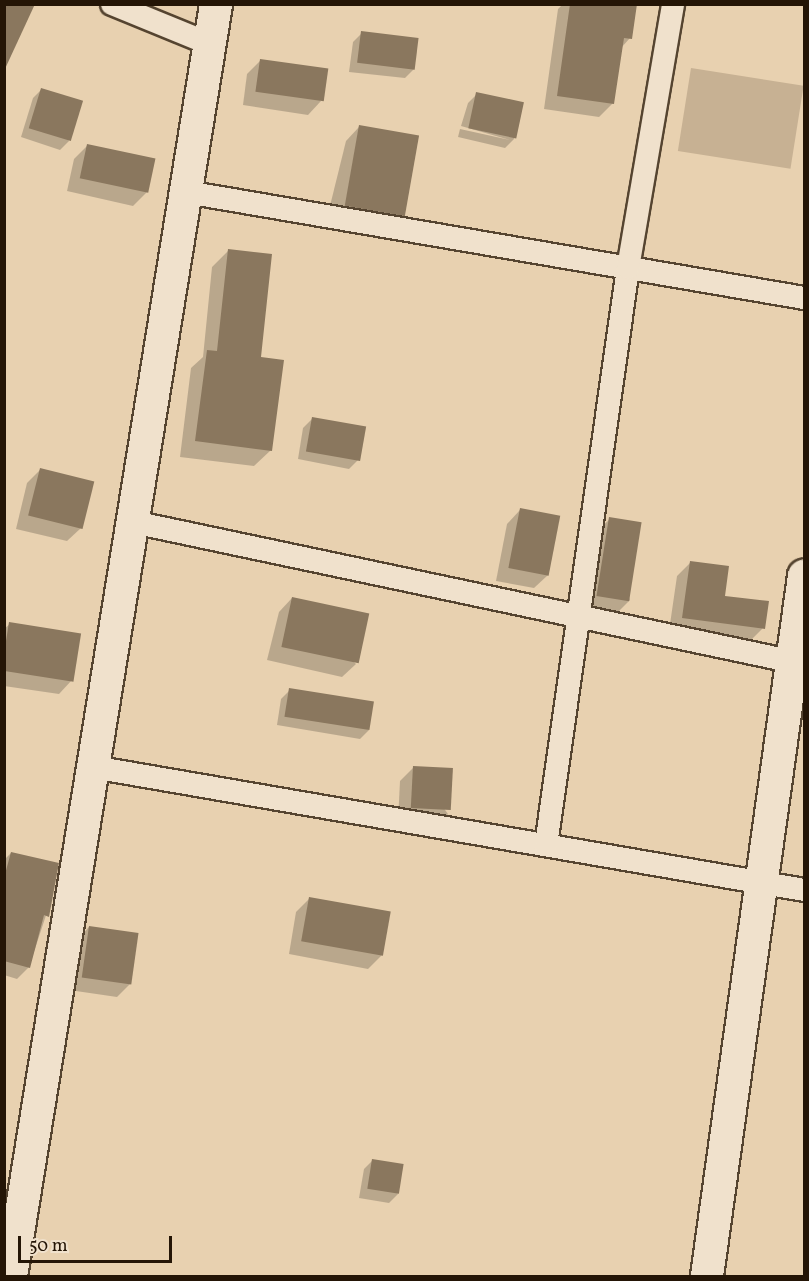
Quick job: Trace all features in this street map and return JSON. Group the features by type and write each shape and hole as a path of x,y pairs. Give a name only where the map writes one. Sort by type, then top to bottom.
{"street":[{"path":"112,4 210,44"},
{"path":"11,1276 216,4"},
{"path":"546,845 627,268 673,4"},
{"path":"186,192 804,298"},
{"path":"133,522 799,663"},
{"path":"707,1276 762,882 799,663 804,576"},
{"path":"93,767 804,890"}],"shaded area":[{"path":"691,68 804,86 790,169 678,151"}],"building":[{"path":"4,4 35,4 4,71"},
{"path":"570,4 637,4 632,39 624,38 614,104 557,96"},
{"path":"361,31 419,38 415,70 357,63"},
{"path":"260,59 328,69 324,101 255,92"},
{"path":"41,88 83,101 71,141 29,128"},
{"path":"476,92 524,102 516,138 468,128"},
{"path":"359,125 419,136 405,216 345,206"},
{"path":"87,144 155,159 148,193 80,178"},
{"path":"228,249 272,254 261,357 284,360 272,451 195,441 207,350 217,351"},
{"path":"312,417 366,427 360,461 306,451"},
{"path":"40,468 94,482 82,529 28,516"},
{"path":"520,508 560,516 549,576 508,568"},
{"path":"609,517 642,522 629,601 596,596"},
{"path":"690,561 729,566 725,596 769,601 765,629 682,618"},
{"path":"292,597 369,613 359,663 281,647"},
{"path":"9,622 81,633 73,682 4,671"},
{"path":"289,688 374,701 369,730 284,717"},
{"path":"413,766 453,768 451,810 411,808"},
{"path":"11,852 59,863 49,917 44,915 30,968 4,961 4,878"},
{"path":"309,897 391,911 383,956 301,941"},
{"path":"89,926 139,933 131,984 82,977"},
{"path":"372,1159 404,1164 399,1194 367,1189"}]}
